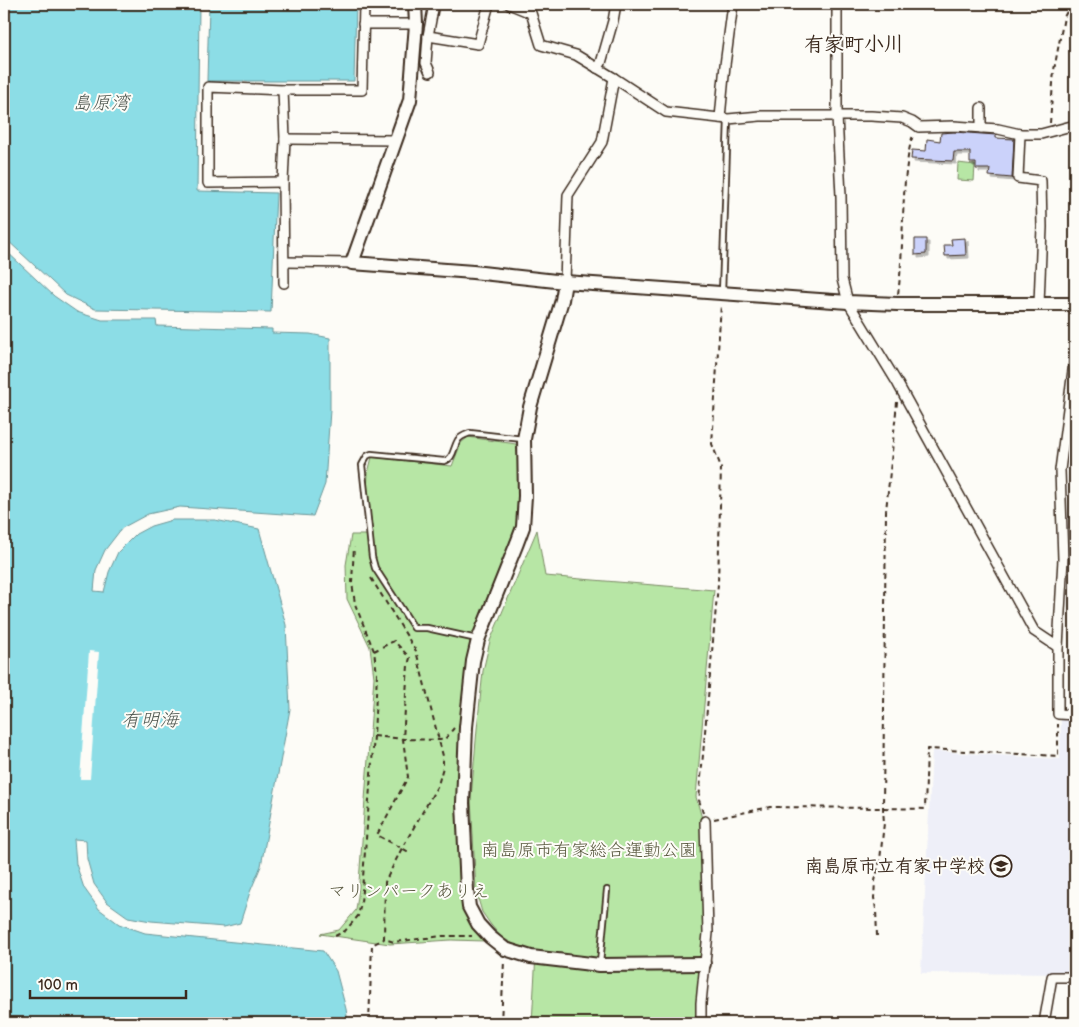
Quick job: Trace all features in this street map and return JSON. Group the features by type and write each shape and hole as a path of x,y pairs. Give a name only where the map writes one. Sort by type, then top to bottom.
{"street":[{"path":"283,182 208,183 208,87 283,90 362,90 364,4"},
{"path":"352,263 410,100 416,4"},
{"path":"430,72 426,63 428,36 434,4"},
{"path":"428,36 478,44 489,4"},
{"path":"509,4 531,13 541,45 576,55 666,112 724,119 760,116 871,116 902,118 919,127 954,126 998,129 1020,134 1041,134 1075,126"},
{"path":"597,68 601,63 616,4"},
{"path":"724,119 725,66 733,4"},
{"path":"837,4 842,278 848,302 898,384 1034,631 1058,647"},
{"path":"363,24 416,24"},
{"path":"614,78 602,142 568,195 565,282 562,300 530,407 524,439 525,496 523,526 478,640 473,661 466,728 464,803 466,891 469,907 478,924 490,937 505,949 531,957 600,965 704,964"},
{"path":"283,90 285,139 283,182 284,283"},
{"path":"981,108 981,128"},
{"path":"1020,134 1018,178 1041,181 1042,227 1039,304"},
{"path":"285,139 396,140"},
{"path":"285,262 352,263 473,272 565,282 848,302 897,304 1075,304"},
{"path":"1075,355 1060,470 1063,559 1058,647 1058,714 1075,715"},
{"path":"701,1023 704,964 708,933 705,821"},
{"path":"1044,1023 1052,977 1075,978"}],"lane":[{"path":"722,294 724,119"},
{"path":"478,640 427,628 414,628 375,568 372,557 362,465 367,456 371,454 448,460 452,456 458,439 470,433 524,439"},
{"path":"600,965 607,890"}],"path":[{"path":"1049,132 1054,70 1064,17 1070,4"},
{"path":"897,304 908,153 913,136 919,127"},
{"path":"722,294 712,444 721,467 718,584 699,800 705,821 770,807 925,809 927,749 1058,756 1058,714"},
{"path":"877,936 874,880 880,860 884,823 886,511 898,384"},
{"path":"335,936 345,931 358,916 361,903 374,736 377,674 374,651 355,604 352,582 354,547"},
{"path":"372,557 367,562 368,572 416,651 443,756 443,768 438,784 385,882 384,939"},
{"path":"374,651 394,640 410,658 403,739 408,777 377,836 411,853"},
{"path":"374,736 440,740 446,738 454,728 466,728"},
{"path":"369,1023 372,945 384,939 394,942 456,935 490,937"},
{"path":"500,1023 505,949"}],"shaded area":[{"name":"南島原市立有家中学校","path":"1061,716 1075,717 1075,974 921,973 932,751 1060,759"}],"green space":[{"path":"958,163 975,165 974,181 957,180"},
{"name":"マリンパークありえ","path":"468,437 516,444 519,470 516,531 479,622 461,734 475,928 485,941 451,940 390,944 320,934 339,930 356,910 358,896 374,677 370,647 347,599 346,565 351,535 373,535 367,491 368,473 372,457 452,466 461,443"},
{"name":"南島原市有家総合運動公園","path":"537,530 545,576 714,590 696,797 703,822 705,939 698,985 697,1023 532,1023 536,954 524,950 501,937 482,912 476,892 471,798 483,671 490,641"}],"water":[{"name":"島原湾","path":"10,4 199,4 197,191 276,193 271,312 95,309 66,295 4,237 4,12"},
{"path":"209,4 356,4 354,81 207,81"},
{"name":"有明海","path":"4,249 54,296 77,312 102,320 156,320 157,326 272,329 272,333 310,334 330,338 330,410 325,484 313,516 180,507 148,514 122,528 105,550 96,570 94,591 104,592 109,572 118,552 136,534 151,526 172,520 215,520 259,529 286,625 290,709 261,866 240,923 224,927 151,921 128,917 107,902 94,884 87,859 86,840 74,839 76,864 84,888 99,909 119,924 145,933 323,951 336,971 348,1023 4,1023"}],"pier":[{"path":"89,651 99,652 90,779 80,779"}],"building":[{"path":"941,133 996,135 996,138 1014,139 1012,178 989,176 990,169 976,169 976,163 970,163 970,152 954,152 953,161 911,159 912,150 926,151 927,139 940,141"},
{"path":"965,238 966,255 945,256 944,245 952,245 951,239"},
{"path":"915,239 926,239 926,254 915,255"}],"place":[{"name":"南島原市立有家中学校","path":"1001,866"}],"district":[{"name":"有家町小川","path":"854,44"}]}
